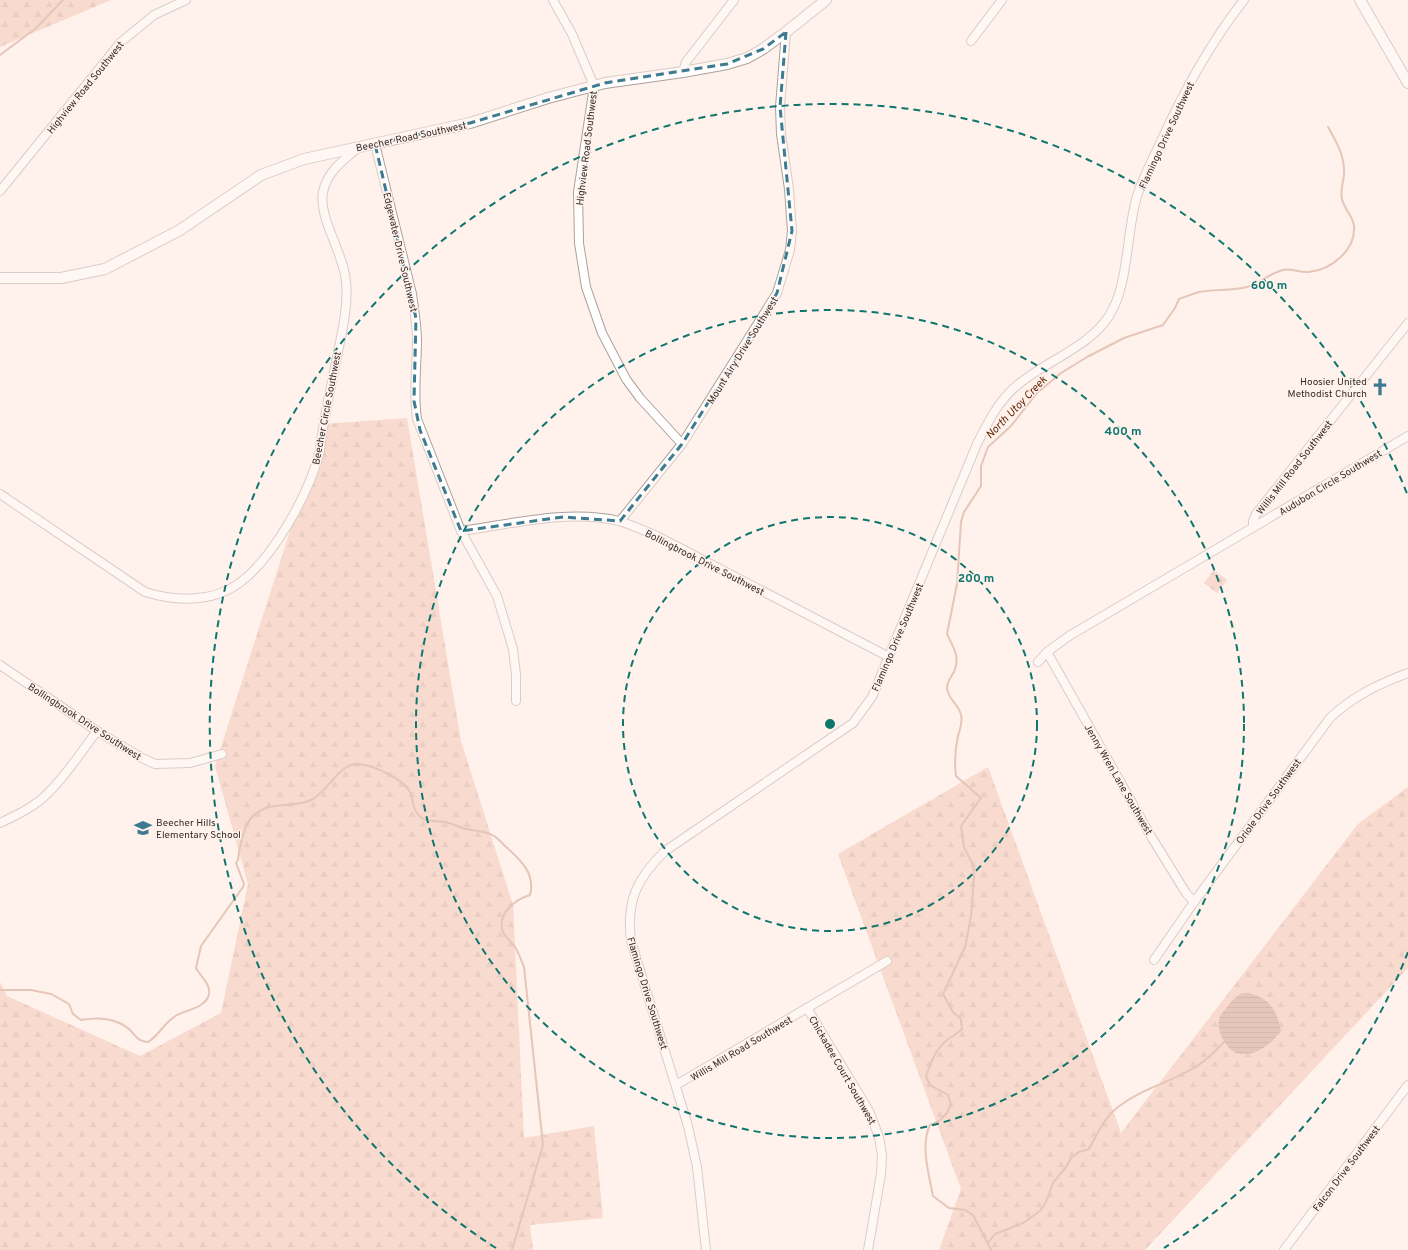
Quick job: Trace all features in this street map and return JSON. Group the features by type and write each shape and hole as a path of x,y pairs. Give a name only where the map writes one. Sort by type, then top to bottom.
{"street":[{"name":"Highview Road Southwest","path":"0,191 121,42 154,15 186,0"},
{"name":"Highview Road Southwest","path":"553,0 572,34 594,86 578,192 579,243 586,287 602,333 626,379 640,398 682,444"},
{"path":"683,72 686,62 734,0"},
{"name":"Beecher Road Southwest","path":"0,278 61,278 105,269 180,230 261,175 304,158 470,123 548,98 594,86 727,64 747,58 763,49 826,0"},
{"path":"971,41 1002,0"},
{"name":"Flamingo Drive Southwest","path":"706,1250 697,1167 688,1126 630,941 630,912 638,883 650,866 665,851 853,724 872,697 977,444 990,418 1003,400 1019,384 1089,337 1109,317 1120,291 1131,221 1145,177 1184,94 1206,54 1244,0"},
{"path":"1360,0 1408,83"},
{"name":"Mount Airy Drive Southwest","path":"620,521 682,444 772,303 785,269 792,231 789,189 781,134 780,107 786,32"},
{"name":"Edgewater Drive Southwest","path":"375,144 416,318 417,341 414,402 417,419 461,531 498,596 513,649 516,675 516,701"},
{"name":"Beecher Circle Southwest","path":"0,494 145,592 158,596 183,600 208,597 232,588 247,576 268,554 284,531 299,504 319,457 346,299 344,268 325,215 323,192 327,180 333,170 359,147"},
{"name":"Willis Mill Road Southwest","path":"1252,528 1256,514 1408,323"},
{"name":"Audubon Circle Southwest","path":"1252,528 1408,436"},
{"name":"Bollingbrook Drive Southwest","path":"461,531 563,517 620,521 657,536 889,656"},
{"path":"1038,662 1047,652 1069,636 1252,528"},
{"name":"Jenny Wren Lane Southwest","path":"1047,652 1152,838 1186,893 1194,902"},
{"name":"Bollingbrook Drive Southwest","path":"0,665 97,731 142,758 156,764 190,763 222,754"},
{"name":"Oriole Drive Southwest","path":"1154,960 1194,902 1330,718 1358,695 1379,684 1408,673"},
{"path":"0,823 22,813 46,795 60,781 97,731"},
{"name":"Willis Mill Road Southwest","path":"676,1085 887,961"},
{"name":"Chickadee Court Southwest","path":"807,1008 869,1111 879,1137 882,1155 881,1174 868,1250"},
{"name":"Falcon Drive Southwest","path":"1284,1250 1408,1085"}],"highlighted area":[{"path":"786,32 780,107 792,231 777,293 682,444 620,521 563,517 461,531 420,430 414,401 416,318 375,144 470,123 605,83 727,64 763,49"}],"green space":[{"path":"0,0 111,0 0,47"},
{"path":"407,418 461,741 513,905 524,1138 594,1126 603,1218 530,1225 533,1250 0,1250 0,982 7,996 140,1056 221,1013 248,884 215,766 324,424"},
{"path":"1214,570 1227,580 1217,593 1204,583"},
{"path":"988,767 1121,1133 1358,824 1408,787 1408,968 1145,1250 939,1250 961,1189 838,854"}],"shaded area":[{"path":"1243,993 1258,996 1270,1004 1277,1016 1281,1031 1273,1041 1262,1049 1249,1054 1237,1053 1233,1051 1222,1038 1219,1027 1221,1015 1236,997"}],"waterway":[{"path":"0,55 35,29 63,0"},
{"name":"North Utoy Creek","path":"991,1250 973,1215 965,1210 949,1208 933,1196 926,1160 927,1133 930,1125 943,1118 951,1105 948,1095 930,1085 926,1076 932,1061 943,1043 962,1029 961,1019 953,1012 943,994 965,947 971,917 974,876 973,865 964,847 961,826 981,798 956,776 956,751 962,718 960,711 949,696 947,688 957,660 955,651 947,634 957,584 961,522 964,512 981,486 981,466 988,447 1011,426 1037,393 1061,373 1087,357 1124,338 1163,325 1175,308 1179,299 1199,292 1247,287 1283,270 1306,272 1317,270 1333,263 1346,251 1354,235 1354,226 1341,196 1344,175 1342,156 1328,127"},
{"path":"0,990 31,990 51,994 69,1004 73,1014 81,1020 107,1019 125,1026 139,1040 148,1042 156,1036 172,1018 201,1005 205,1002 209,994 205,980 196,968 201,946 243,887 244,884 236,863 238,860 244,831 252,817 259,811 266,808 304,803 311,800 323,791 339,773 351,765 358,764 372,767 395,778 407,787 416,812 422,818 430,821 446,822 494,836 520,861 531,879 530,895 513,904 502,919 503,932 514,945 524,967 543,1145 512,1250"},
{"path":"988,1243 995,1234 1023,1223 1040,1211 1046,1202 1053,1183 1066,1167 1071,1158 1079,1152 1089,1149 1098,1132 1113,1111 1136,1095 1183,1074 1197,1066 1225,1041"}],"place":[{"name":"Hoosier United Methodist Church","path":"1380,387"},
{"name":"Beecher Hills Elementary School","path":"143,828"}]}
